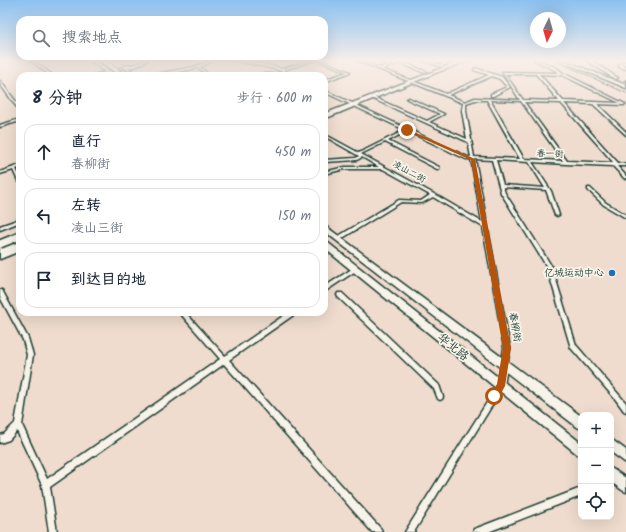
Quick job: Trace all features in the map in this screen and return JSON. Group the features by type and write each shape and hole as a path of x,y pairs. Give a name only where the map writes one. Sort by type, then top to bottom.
{"main road":[{"path":"328,114 400,85"},
{"path":"352,104 372,98 401,85"},
{"name":"华北路","path":"328,230 578,420"},
{"path":"0,246 16,241"},
{"path":"0,246 16,241"},
{"path":"0,256 16,243"},
{"name":"华北路","path":"328,247 578,448"},
{"path":"614,447 626,457"}],"street":[{"path":"2,85 16,104"},
{"path":"420,85 465,103 475,99 488,99 625,105"},
{"path":"447,95 469,85"},
{"path":"492,95 509,87 507,85"},
{"path":"511,85 566,163"},
{"path":"547,85 626,178"},
{"path":"585,85 625,105"},
{"name":"春一街","path":"328,92 467,158 626,165"},
{"path":"372,98 469,141"},
{"path":"408,99 442,114 427,122"},
{"path":"488,99 523,161"},
{"name":"春柳街","path":"408,532 501,386 505,364 507,348 469,141 464,111 465,103"},
{"path":"594,103 626,134"},
{"path":"0,126 16,121"},
{"path":"328,161 357,159 360,155 407,130"},
{"name":"凌山二街","path":"328,137 433,195 485,226"},
{"path":"385,141 438,168"},
{"path":"494,160 503,193 549,267 573,346 626,409"},
{"path":"530,161 548,189 557,215"},
{"path":"0,173 14,168 16,172"},
{"path":"328,172 345,168 385,168"},
{"path":"501,186 548,189"},
{"path":"589,189 605,204 626,217"},
{"path":"339,238 400,201 422,202 433,195"},
{"path":"0,228 16,222"},
{"path":"328,287 355,268"},
{"path":"0,292 30,347 30,364 18,425 6,437 0,439"},
{"path":"340,296 437,387 440,397"},
{"path":"186,316 378,532"},
{"path":"46,485 287,316"},
{"path":"18,425 46,485 53,532"},
{"path":"477,532 578,493"}],"railway":[{"path":"608,85 626,93"}],"place":[{"name":"亿城运动中心","path":"612,273"}],"route":[{"path":"407,130 467,158 473,159 507,348 501,386 494,396"}]}
